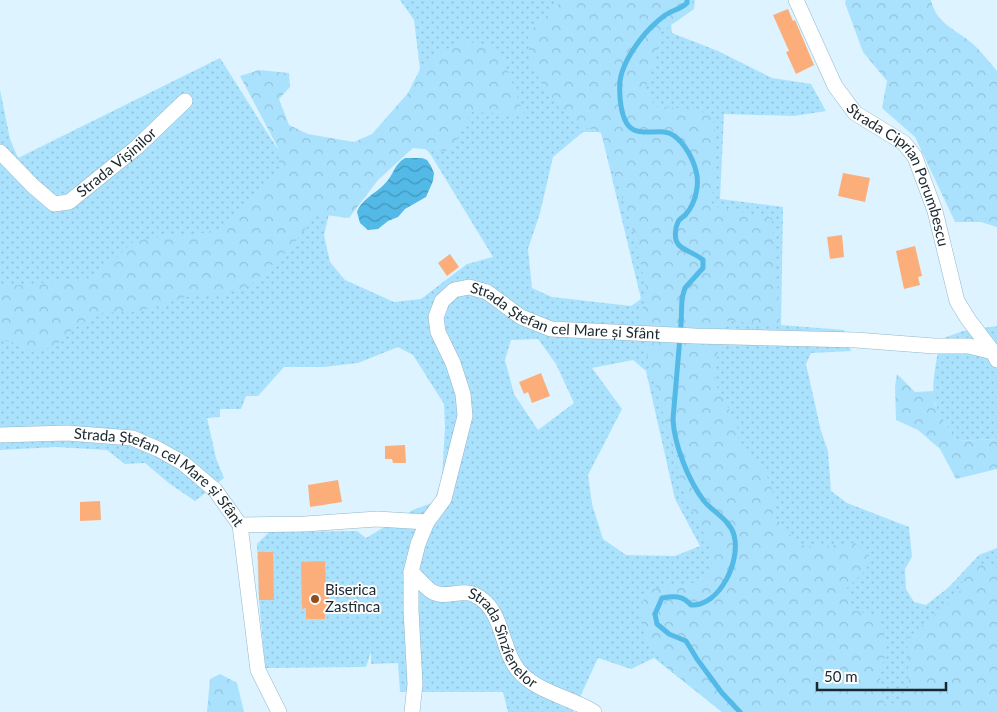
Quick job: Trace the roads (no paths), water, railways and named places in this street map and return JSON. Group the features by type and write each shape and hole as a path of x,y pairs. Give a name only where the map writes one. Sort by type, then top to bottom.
{"street":[{"name":"Strada Ciprian Porumbescu","path":"796,0 835,86 850,106 855,112 904,143 915,157 934,211 957,301 995,356"},
{"name":"Strada Vișinilor","path":"0,152 33,186 54,204 69,202 136,147 185,101"},
{"name":"Strada Ștefan cel Mare și Sfânt","path":"412,712 415,684 411,610 412,572 418,544 428,522 444,499 465,416 463,394 453,363 438,332 436,317 442,301 454,290 469,287 487,292 521,317 551,329 969,346 995,356"},
{"name":"Strada Ștefan cel Mare și Sfânt","path":"0,435 67,433 132,438 158,449 183,463 215,490 240,525 258,670 279,712"},
{"path":"240,525 305,524 377,519 428,522"},
{"name":"Strada Sînzîenelor","path":"412,572 431,591 444,595 467,592 476,595 496,617 507,649 517,669 530,683 583,705 594,712"}],"water":[{"path":"405,158 422,158 427,160 431,166 434,173 433,181 426,197 405,209 398,217 388,221 378,229 368,230 360,223 357,212 363,202 384,184"}],"waterway":[{"path":"687,0 687,3 654,24 633,49 621,75 620,101 623,115 629,127 637,131 670,133 685,147 696,171 697,188 694,200 689,210 677,224 676,239 682,248 703,260 703,268 685,288 682,298 673,419 674,429 683,462 693,483 704,501 729,525 734,535 735,546 731,569 726,580 711,598 691,605 678,597 662,598 655,614 657,624 669,634 686,641 722,693 740,712"}],"place":[{"name":"Biserica Zastînca","path":"315,599"}]}
